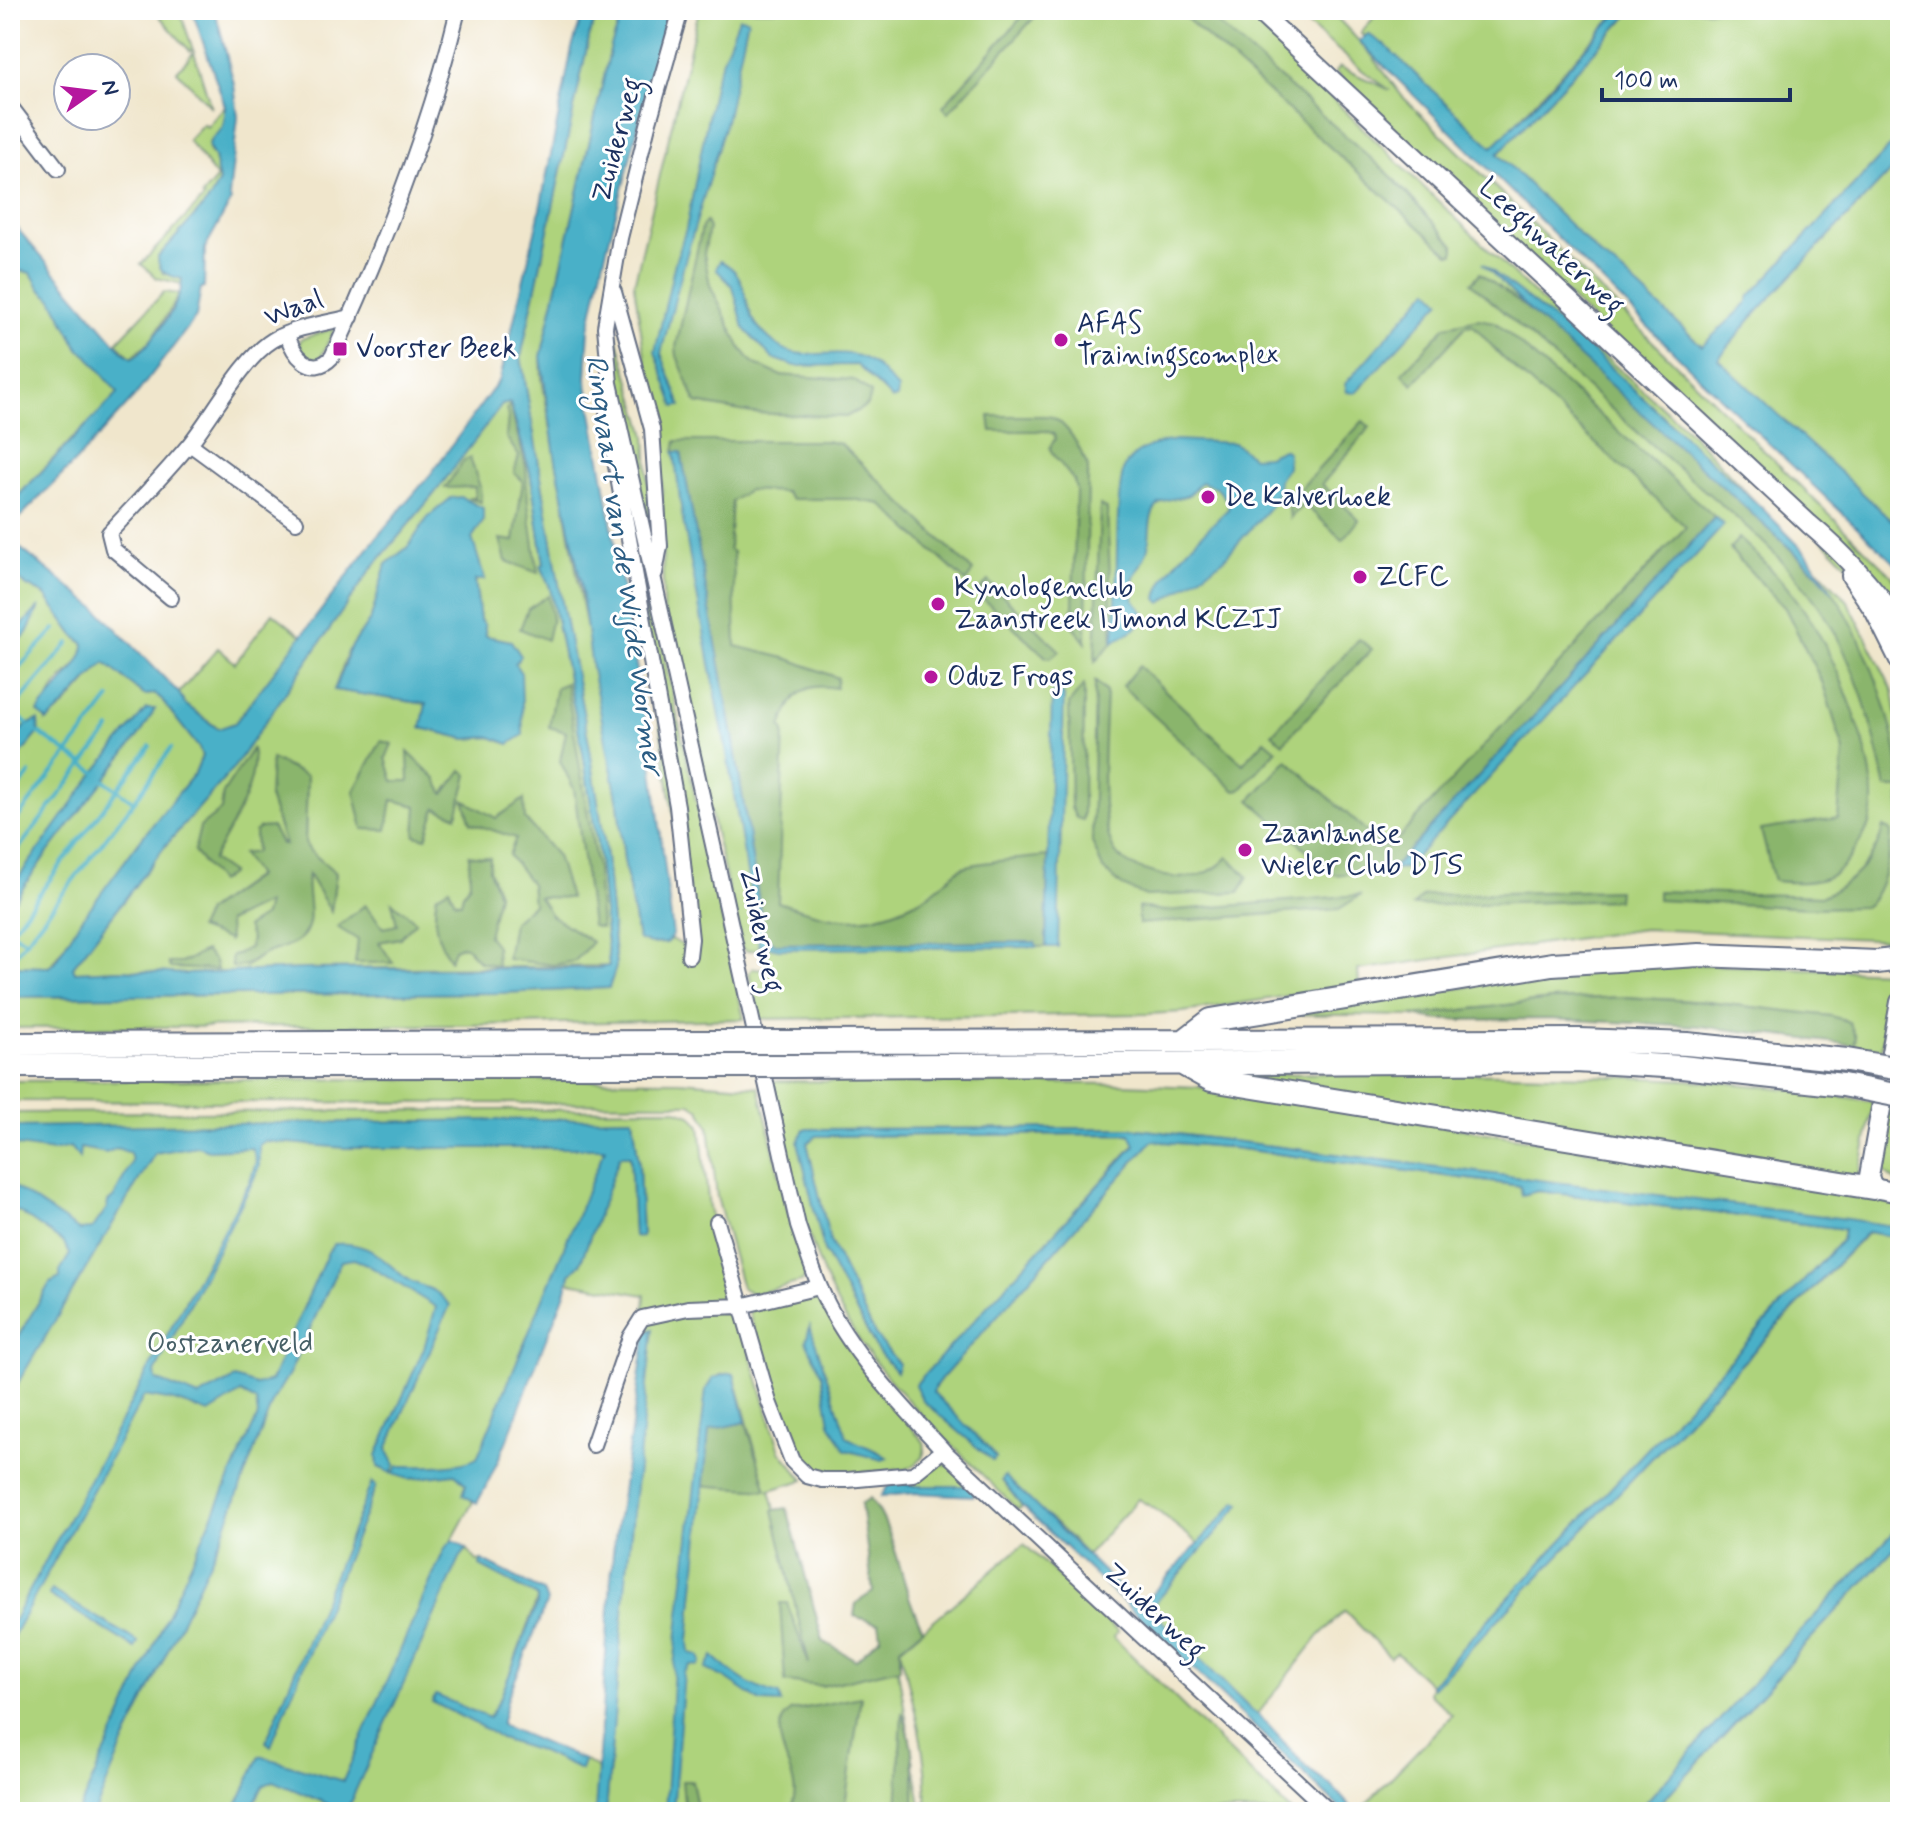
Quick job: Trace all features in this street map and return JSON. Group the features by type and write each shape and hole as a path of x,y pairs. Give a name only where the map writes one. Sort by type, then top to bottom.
{"highway":[{"path":"1185,1040 1211,1020 1552,964 1699,955 1877,962 1900,959"},
{"path":"10,1044 1580,1040 1687,1044 1847,1060 1900,1069"},
{"path":"10,1066 789,1066 1575,1061 1682,1067 1843,1085 1900,1096"},
{"path":"1183,1064 1211,1080 1873,1188"}],"main road":[{"name":"Leeghwaterweg","path":"1257,10 1859,570 1900,624"},
{"name":"Leeghwaterweg","path":"1809,524 1860,589 1891,640 1900,662"},
{"path":"1900,1002 1869,1176 1873,1188 1900,1193"}],"street":[{"name":"Waal","path":"171,598 113,549 109,533 190,444 258,353 273,340 287,334 351,317 434,104 458,10"},
{"name":"Zuiderweg","path":"681,10 620,238 605,327 610,383 798,1226 819,1287 862,1356 943,1450 1330,1812"},
{"path":"10,106 58,169"},
{"name":"Zuiderweg","path":"612,285 652,429 660,546 654,582"},
{"path":"287,334 302,362 314,366 326,364 351,317"},
{"name":"Zuiderweg","path":"610,383 607,416 677,806 691,939 689,956"},
{"path":"190,444 296,522"},
{"path":"717,1222 769,1402 792,1461 807,1476 822,1480 847,1480 913,1474 943,1450"},
{"path":"593,1445 630,1337 642,1318 688,1308 741,1306 819,1287"}],"green space":[{"path":"154,10 180,11 193,50 190,51"},
{"path":"600,10 624,10 611,46 541,357 542,380 618,803 638,939 659,944 672,939 694,952 617,441 744,1019 469,1025 10,1028 10,997 502,993 609,988 616,967 605,846 521,357 590,33"},
{"name":"De Kalverhoek","path":"699,10 1241,10 1535,295 1690,432 1848,601 1893,691 1900,736 1900,908 1895,940 1644,929 1358,970 1359,985 1183,1012 759,1019 749,973 753,968 766,969 760,944 759,949 742,949 663,606 662,469 634,285"},
{"path":"1028,10 1041,10 948,113 943,106"},
{"path":"1177,10 1226,10 1216,22 1390,175 1454,245 1454,254 1449,254"},
{"path":"1291,10 1310,10 1321,20 1330,10 1369,52 1402,96 1890,574 1900,586 1900,615 1335,72 1340,67 1390,90"},
{"path":"1380,10 1620,10 1492,148 1368,34 1365,37 1361,33"},
{"path":"1633,10 1900,10 1900,136 1750,296 1747,304 1702,346 1602,257 1498,154"},
{"path":"194,52 211,107 177,71"},
{"path":"225,106 224,126 210,140 209,150 214,157 219,181 210,199 158,257 163,273 182,279 182,284 157,278 141,264 204,198 202,195 217,178 188,140 203,124 207,127"},
{"path":"1900,161 1900,528 1717,359 1757,312"},
{"path":"706,222 709,228 704,254 710,285 740,347 753,363 779,375 854,380 871,393 868,405 846,417 752,413 696,403 676,347 702,227"},
{"path":"10,255 37,270 121,393 74,437 10,505"},
{"path":"1480,273 1584,358 1826,582 1853,626 1876,680 1894,737 1900,788 1886,788 1869,717 1853,670 1832,627 1804,586 1750,530 1471,283"},
{"path":"164,292 180,294 152,339 132,358 116,343"},
{"path":"1478,319 1495,322 1715,517 1392,869 1335,875 1250,800 1287,760 1382,845 1392,845 1686,527 1501,356 1473,325 1466,326 1413,384 1402,373 1446,326"},
{"path":"613,324 646,436 651,545 617,396 611,335"},
{"path":"335,328 321,357 305,357 299,345 301,339"},
{"path":"511,403 530,472 544,564 541,566 550,588 583,754 599,857 609,966 302,969 186,974 121,970 75,972 73,967 166,845 232,770 372,568 434,494 502,404","holes":["429,516 483,522 471,538 485,579 475,579 480,620 486,636 511,641 515,664 509,744 491,737 466,739 422,728 426,704 334,690 348,652 371,618 386,564 408,547","307,776 305,843 309,851 336,873 331,910 308,873 304,934 298,940 263,954 246,967 251,938 268,902 228,922 228,940 206,912 257,875 243,854 257,853 255,833 274,831 285,846 269,797","470,856 490,858 489,869 498,894 480,962 466,947 454,949 439,930 435,919 437,895 461,903 470,883"]},
{"path":"510,405 526,467 538,573 506,561 500,539 514,541 523,481 514,473 519,456 506,437 506,410"},
{"path":"989,416 1049,416 1056,419 1073,437 1088,467 1086,643 1069,621 1073,606 1076,490 1074,481 1051,451 1054,434 1046,431 991,431"},
{"path":"1363,421 1370,427 1322,484 1359,520 1343,540 1304,504 1290,518 1288,502"},
{"path":"676,441 826,441 841,444 973,571 966,582 881,504 852,499 791,499 785,492 748,490 732,501 729,549 733,552 736,646 789,659 838,678 836,688 814,687 800,694 789,707 781,727 784,731 778,902 817,914 868,918 886,914 925,897 963,867 1048,856 1046,947 1037,947 1035,942 775,944 764,936 734,742 681,452 674,452"},
{"path":"470,458 480,487 481,502 468,498 475,498 475,487 445,488 464,460"},
{"path":"1100,505 1107,509 1113,642 1095,662"},
{"path":"1739,538 1785,584 1801,605 1843,685 1864,743 1873,796 1871,818 1866,831 1841,868 1817,881 1774,881 1761,830 1838,818 1844,751 1823,684 1785,608 1730,548"},
{"path":"10,571 27,586 45,595 84,644 80,659 51,694 46,721 70,701 105,662 144,695 155,694 160,698 202,756 195,773 141,839 49,967 10,966"},
{"path":"988,581 1060,651 1050,658 1046,657 977,593"},
{"path":"548,596 552,618 547,640 520,629 528,609"},
{"path":"273,613 302,636 235,723 219,729 185,704 179,693 218,648 235,663"},
{"path":"1359,639 1372,649 1283,743 1272,734"},
{"path":"1139,666 1243,764 1265,740 1277,750 1240,790 1235,791 1122,686"},
{"path":"1095,681 1106,692 1104,800 1110,840 1116,853 1138,868 1182,878 1207,872 1228,857 1248,877 1239,892 1146,896 1122,886 1103,869 1092,842"},
{"path":"566,683 597,869 601,928 592,926 574,789 560,761 566,732 549,727 556,687"},
{"path":"1084,685 1083,820 1076,818 1071,808 1069,704"},
{"path":"381,741 392,744 386,758 393,781 409,781 408,752 436,779 444,794 462,770 468,775 457,816 436,808 426,838 415,835 417,806 392,800 387,830 363,829 354,791"},
{"path":"252,749 252,776 247,791 212,860 231,873 219,882 194,852 200,827 221,810 223,793"},
{"path":"271,759 307,776 305,843 336,873 331,912 308,874 310,919 304,935 294,943 247,964 232,967 231,957 250,947 247,927 264,916 267,903 228,921 229,940 198,929 206,912 257,876 242,854 256,852 255,832 260,828 272,827 281,844 285,845 269,797"},
{"path":"524,799 525,819 557,856 570,898 539,897 551,915 592,942 575,961 553,965 507,959 513,922 533,904 531,884 509,855 516,838 471,823 464,800 496,818"},
{"path":"1883,827 1891,831 1888,861 1876,893 1864,907 1811,908 1658,900 1658,891 1822,896 1843,885 1869,860"},
{"path":"469,855 490,858 489,870 498,894 488,936 496,946 497,966 480,962 466,947 461,946 454,949 450,960 436,929 437,895 449,888 455,902 461,902 470,883"},
{"path":"1618,890 1617,900 1413,906 1423,896 1431,895"},
{"path":"1361,895 1339,909 1139,924 1138,907 1164,911"},
{"path":"392,902 416,921 400,938 379,942 393,963 355,963 358,940 337,927 365,905 384,928 397,925"},
{"path":"205,951 215,961 217,970 170,968 168,963 181,963"},
{"path":"1639,962 1890,972 1895,979 1881,1049 1854,1045 1853,1030 1843,1019 1708,1002 1625,997 1551,1000 1412,1016 1279,1014"},
{"path":"1625,997 1708,1002 1832,1016 1849,1022 1856,1037 1854,1045 1699,1026 1547,1019 1439,1020 1412,1016 1551,1000"},
{"path":"1900,1047 1900,1180 1895,1181 1881,1169 1879,1160"},
{"path":"1406,1072 1699,1081 1874,1102 1858,1181 1215,1075"},
{"path":"10,1081 680,1081 759,1087 787,1208 807,1274 802,1282 753,1294 742,1288 717,1197 709,1126 700,1110 691,1104 10,1101"},
{"path":"771,1081 1198,1087 1513,1137 1900,1205 1900,1227 1131,1128 804,1129 824,1251 877,1350 899,1364 875,1335 830,1241 807,1143 816,1136 1130,1134 1135,1144 916,1385 996,1458 933,1392 936,1385 1152,1141 1225,1147 1521,1186 1523,1195 1538,1191 1844,1229 1842,1240 1459,1651 1433,1687 1868,1232 1900,1238 1900,1526 1776,1657 1637,1812 1358,1812 1452,1715 1429,1693 1431,1685 1397,1653 1390,1657 1345,1611 1319,1636 1258,1714 1149,1609 1240,1505 1238,1502 1199,1544 1138,1499 1087,1555 1055,1523 1002,1481 1022,1506 1018,1510 895,1386 859,1340 842,1312 827,1282 803,1216"},
{"name":"Oostzanerveld","path":"673,1109 691,1115 700,1126 709,1208 732,1295 780,1451 804,1480 770,1490 821,1681 896,1658 922,1812 606,1812 646,1332 642,1339 645,1295 569,1282 570,1274 580,1264 619,1156 630,1156 634,1236 642,1236 639,1164 633,1118 570,1120 617,1156 471,1500 473,1502 451,1542 462,1555 467,1549 477,1561 482,1560 539,1594 492,1723 569,1758 584,1760 598,1769 601,1812 10,1812 10,1113","holes":["734,1374 757,1456 701,1431 720,1375"]},
{"path":"814,1295 869,1379 924,1442 923,1456 915,1465 906,1469 827,1475 802,1464 788,1443 749,1313 752,1306"},
{"path":"746,1422 767,1490 696,1485 701,1431"},
{"path":"943,1464 950,1465 968,1480 967,1487 917,1486 909,1483"},
{"path":"870,1498 887,1527 923,1629 900,1648 900,1668 822,1686 785,1682 780,1603 787,1603 809,1664 773,1510 787,1508 823,1641 856,1660 881,1637 879,1624 854,1616 856,1603 873,1592 861,1504"},
{"path":"1900,1543 1900,1812 1652,1812 1800,1650"},
{"path":"1024,1544 1118,1632 1113,1637 1291,1812 926,1812 923,1750 900,1649"},
{"path":"861,1697 844,1812 790,1812 795,1789 780,1737 783,1719 790,1711"},
{"path":"902,1712 912,1749 914,1812 897,1812"},
{"path":"682,1781 692,1781 698,1812 685,1812"}],"water":[{"path":"192,10 215,10 234,84 238,117 229,196 231,201 205,248 204,288 201,288 196,317 135,396 10,527 10,504 118,393 79,349 52,299 40,289 31,273 22,271 10,280 10,220 122,351 132,358 139,354 167,319 181,289 182,279 164,272 158,257 210,199 219,181 214,157 208,146 222,128 225,106"},
{"path":"584,10 600,10 590,33 521,357 605,846 616,967 609,988 502,993 10,997 10,966 49,967 54,963 76,927 141,839 195,773 202,756 160,698 155,694 144,695 105,663 47,721 38,712 73,670 84,644 45,595 27,586 10,571 10,540 97,609 179,693 185,704 218,729 235,723 377,537 430,475 500,379 538,219 572,48","holes":["510,403 530,472 544,564 541,565 550,588 583,754 599,857 609,966 302,969 186,974 121,970 75,972 73,967 166,845 232,770 372,568 502,405"]},
{"path":"624,10 668,10 602,268 589,329 586,378 650,745 673,935 666,943 650,944 638,939 618,803 592,669 581,584 555,456 541,357 611,46"},
{"path":"1620,10 1633,10 1498,154 1602,257 1702,346 1747,304 1750,296 1900,136 1900,161 1757,312 1718,359 1900,528 1900,568 1701,379 1359,41 1368,34 1386,46 1492,147"},
{"path":"739,18 748,19 727,117 661,353 681,406 675,407 655,352 675,262 686,229 715,80"},
{"path":"720,261 735,271 754,321 777,345 796,353 840,353 866,359 898,389 897,398 892,399 857,365 795,366 772,358 744,328 733,287 716,269"},
{"path":"1482,263 1586,345 1764,510 1806,553 1833,592 1814,570 1538,319"},
{"path":"1429,289 1441,301 1355,393 1347,392 1345,384"},
{"path":"1176,440 1234,443 1253,457 1267,456 1283,449 1288,453 1287,467 1279,480 1271,506 1223,560 1161,603 1157,599 1167,576 1186,551 1228,509 1229,502 1216,487 1201,482 1188,495 1159,504 1151,520 1147,551 1132,590 1134,600 1145,617 1135,629 1113,642 1122,475 1127,463 1143,449"},
{"path":"674,452 681,452 734,742 764,936 775,944 1035,942 1037,947 779,949 759,945 682,515"},
{"path":"461,497 483,508 483,521 472,538 485,580 475,580 480,620 486,636 511,641 521,656 515,664 521,673 523,735 509,744 491,737 466,739 421,728 426,704 334,690 348,652 371,618 386,564 408,547 429,516 451,498"},
{"path":"1715,517 1724,525 1406,868 1392,869 1563,685"},
{"path":"40,606 27,633 10,651 10,638"},
{"path":"1059,691 1064,695 1058,947 1046,947 1052,693"},
{"path":"146,709 155,709 143,730 43,859 10,907 10,889 95,772"},
{"path":"38,720 39,733 10,767 15,738 30,723"},
{"path":"633,1118 639,1164 642,1237 634,1236 630,1156 620,1156 580,1264 570,1274 513,1425 477,1503 463,1495 466,1484 455,1474 409,1479 393,1474 398,1466 450,1465 477,1458 605,1148 345,1148 265,1141 259,1145 259,1166 253,1181 155,1372 156,1380 199,1397 235,1378 256,1385 271,1381 334,1244 366,1248 410,1281 438,1293 450,1305 387,1449 395,1465 391,1473 378,1467 377,1455 424,1348 436,1307 366,1264 354,1259 341,1261 290,1372 273,1400 223,1534 122,1747 95,1812 78,1812 258,1416 256,1401 241,1393 209,1413 174,1401 144,1396 10,1642 10,1627 250,1181 256,1161 252,1148 209,1150 197,1146 155,1153 10,1396 10,1350 50,1283 60,1278 60,1271 70,1254 64,1243 18,1211 10,1212 10,1184 79,1230 92,1229 114,1197 132,1161 130,1153 117,1148 106,1153 80,1148 79,1158 70,1147 53,1151 10,1145 10,1127"},
{"path":"1131,1128 1847,1219 1900,1227 1900,1238 1867,1232 1433,1688 1431,1685 1459,1651 1842,1240 1844,1229 1538,1191 1522,1195 1520,1186 1225,1147 1152,1141 936,1385 933,1392 990,1450 996,1458 993,1461 923,1401 915,1385 1135,1145 1130,1134 817,1136 807,1143 830,1241 875,1335 899,1364 896,1372 877,1350 824,1251 798,1142 804,1129"},
{"path":"810,1326 847,1437 888,1458 882,1460 845,1450 830,1423 822,1375 806,1341"},
{"path":"653,1329 626,1579 606,1812 595,1812 613,1552 646,1332"},
{"path":"734,1374 746,1422 709,1430 689,1641 690,1653 699,1655 701,1662 698,1666 690,1665 684,1673 673,1812 665,1812 674,1666 706,1389 713,1378"},
{"path":"1005,1476 1140,1607 1237,1501 1241,1504 1150,1609 1258,1714 1308,1769 1332,1786 1355,1812 1344,1812 1022,1506 1002,1480"},
{"path":"891,1481 917,1486 973,1486 974,1496 916,1493 881,1496"},
{"path":"372,1482 376,1486 271,1746 266,1742"},
{"path":"1900,1526 1900,1543 1782,1672 1652,1812 1637,1812 1776,1657"},
{"path":"453,1540 467,1549 460,1558 346,1812 328,1812 328,1804 273,1781 263,1786 250,1812 234,1812 260,1756 343,1781 445,1548"},
{"path":"482,1560 543,1591 547,1602 508,1697 501,1725 584,1760 581,1770 536,1750 500,1739 432,1702 436,1695 489,1718 501,1696 537,1604 537,1596 480,1566"},
{"path":"51,1590 138,1642 135,1648 49,1595"},
{"path":"713,1656 743,1680 779,1695 781,1703 761,1702 706,1669"}],"waterway":[{"path":"10,609 15,604"},
{"path":"10,677 55,629"},
{"path":"10,713 69,643"},
{"path":"10,828 110,698"},
{"path":"10,708 27,724"},
{"path":"10,860 110,729"},
{"path":"39,733 95,772"},
{"path":"10,933 150,746"},
{"path":"15,955 134,802 171,748"},
{"path":"10,799 30,773"},
{"path":"104,780 134,802"},
{"path":"12,933 27,941"}],"place":[{"name":"AFAS Trainingscomplex","path":"1061,340"},
{"name":"Voorster Beek","path":"340,349"},
{"name":"De Kalverhoek","path":"1208,497"},
{"name":"ZCFC","path":"1360,577"},
{"name":"Kynologenclub Zaanstreek IJmond KCZIJ","path":"938,604"},
{"name":"Oduz Frogs","path":"931,677"},
{"name":"Zaanlandse Wieler Club DTS","path":"1245,850"}],"water label":[{"name":"Ringvaart van de Wijde Wormer","path":"624,565"}]}
